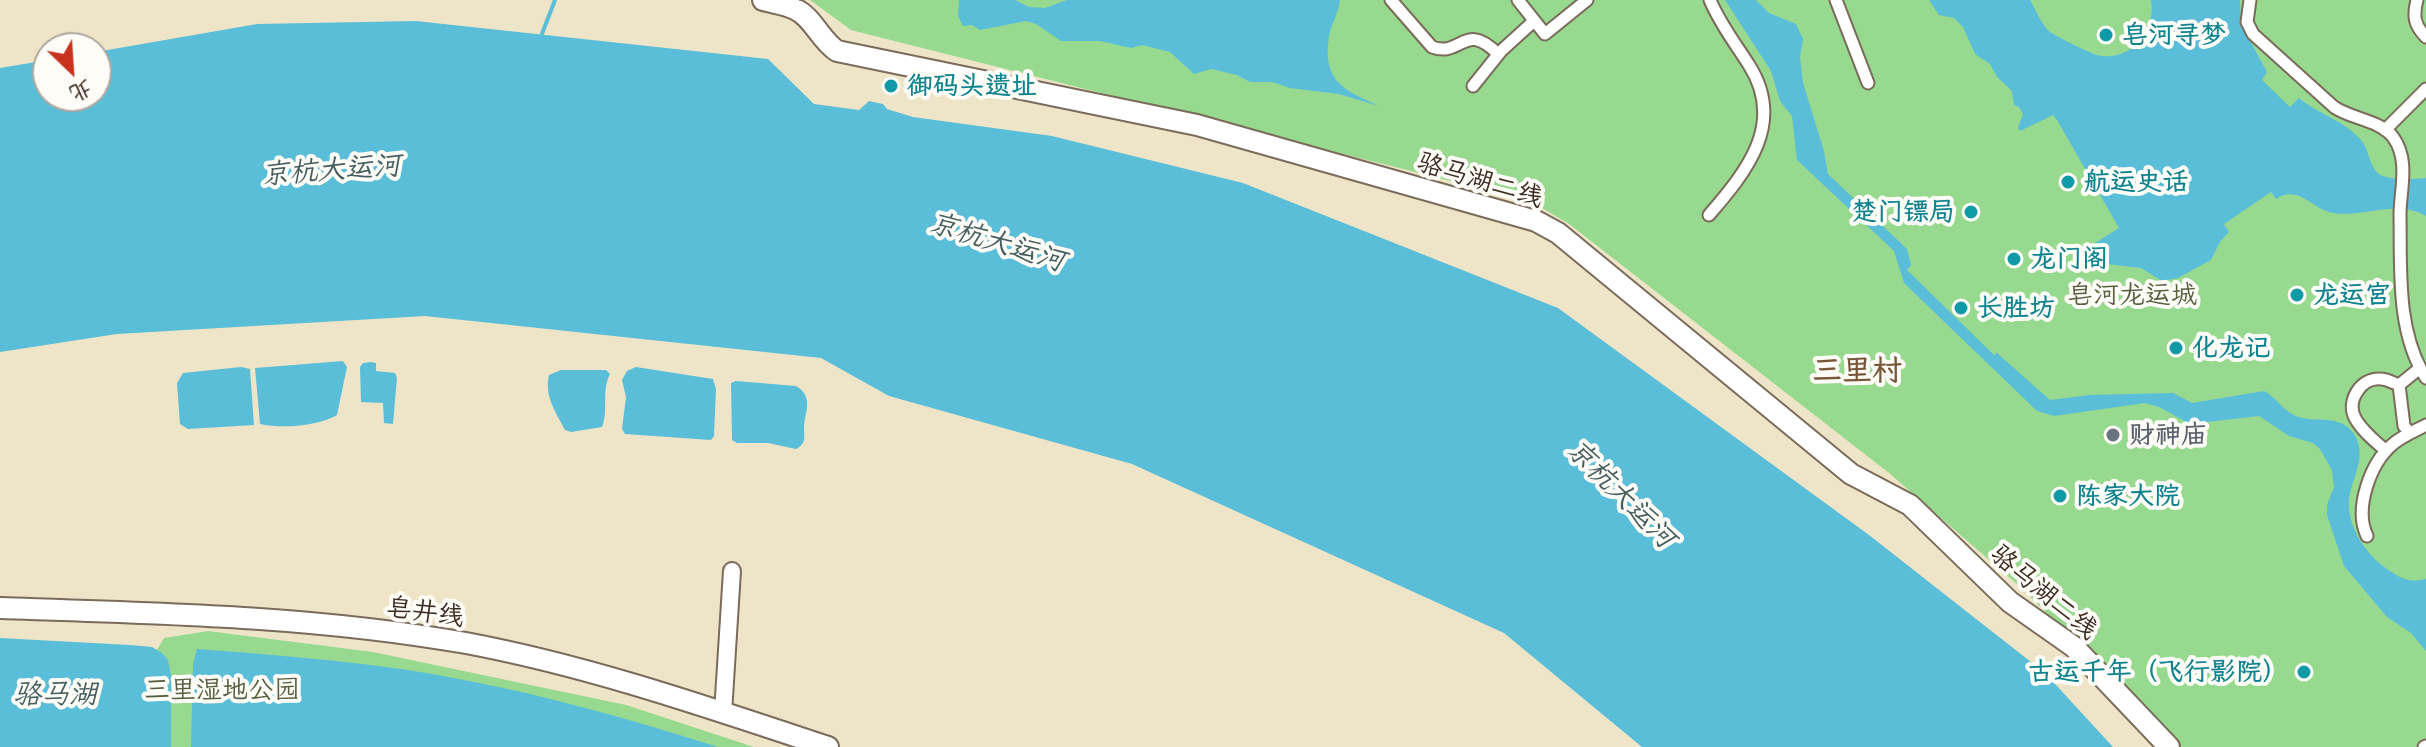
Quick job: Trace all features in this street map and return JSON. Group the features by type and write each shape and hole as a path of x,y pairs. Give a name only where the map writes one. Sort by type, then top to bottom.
{"street":[{"name":"骆马湖二线","path":"763,0 795,9 837,51 1197,125 1536,221 1558,233 1851,474 1910,505 2010,602 2074,647 2169,747"},
{"path":"1391,0 1432,47 1446,48 1477,39 1485,41 1498,54"},
{"path":"1518,0 1545,34 1587,0"},
{"path":"1709,215 1754,157 1764,115 1762,97 1750,66 1718,20 1710,0"},
{"path":"1836,0 1868,83"},
{"path":"2250,0 2247,22 2253,34 2345,115 2385,130 2398,148 2403,167 2400,213 2403,312 2415,358 2423,373 2399,385 2382,379 2372,380 2362,385 2352,399 2351,409 2356,420 2386,451"},
{"path":"2417,0 2413,16 2416,26 2426,37"},
{"path":"1473,86 1498,54 1534,21"},
{"path":"2385,130 2426,89"},
{"path":"2399,385 2404,426 2410,433"},
{"path":"2367,536 2362,527 2362,507 2367,488 2386,451 2426,425"},
{"path":"723,713 732,571"},
{"name":"皂井线","path":"0,608 207,614 466,643 565,666 828,747"}],"green space":[{"name":"皂河龙运城","path":"810,0 2426,0 2426,747 2182,747 2018,585 1889,473 1569,224 1530,201 851,30"},
{"name":"三里湿地公园","path":"208,631 373,652 626,705 754,747 151,747 151,660 164,638"}],"water":[{"path":"959,0 1015,0 1029,7 1045,8 1067,0 1340,0 1329,36 1329,64 1338,82 1346,89 1379,106 1339,94 1290,88 1272,82 1250,82 1237,75 1211,69 1194,74 1170,52 1142,45 1131,48 1100,41 1061,41 1026,21 980,30 972,25 963,26 958,16"},
{"path":"1725,0 1756,0 1769,13 1796,24 1803,39 1800,57 1803,83 1828,174 1907,249 1911,265 1907,270 1994,355 1997,353 2050,400 2090,395 2173,393 2192,403 2264,391 2292,414 2338,422 2351,430 2360,452 2349,501 2352,523 2370,554 2387,569 2405,579 2426,579 2426,651 2411,633 2387,617 2344,566 2327,515 2327,505 2334,487 2332,470 2313,443 2289,436 2259,416 2190,424 2145,403 2054,416 2037,411 1904,283 1894,251 1797,160 1792,116 1780,101 1771,71"},
{"path":"1929,0 2030,0 2050,32 2101,56 2113,56 2140,41 2150,22 2151,0 2240,0 2241,24 2267,72 2262,80 2290,107 2299,98 2355,133 2378,173 2388,178 2426,178 2426,216 2403,209 2333,213 2299,196 2284,195 2276,199 2271,192 2224,224 2229,232 2211,260 2178,278 2162,281 2141,268 2107,264 2092,245 2119,228 2057,120 2053,115 2020,131 2018,128 2023,114 2014,105 2012,91 1997,77 1990,64 1975,54 1963,27 1954,18 1939,15"},
{"name":"京杭大运河","path":"416,21 768,59 814,104 859,110 869,101 913,117 1052,136 1243,183 1558,308 1869,535 2045,673 2113,747 1642,747 1504,633 1132,464 889,396 821,358 425,316 117,334 0,352 0,68 32,63 32,112 112,112 112,49 257,24"},
{"path":"343,361 347,367 337,415 300,426 260,424 255,368"},
{"path":"363,363 376,363 376,371 395,373 397,378 393,424 384,423 383,403 361,402 360,367"},
{"path":"241,367 250,369 254,425 188,429 180,424 177,383 183,373"},
{"path":"636,367 713,379 716,389 714,436 711,440 625,434 622,429 626,397 622,380 627,371"},
{"path":"561,370 606,370 610,374 602,427 571,432 565,430 548,390 549,375"},
{"path":"731,383 796,386 802,390 807,405 802,445 796,449 732,440"},
{"name":"骆马湖","path":"0,638 152,647 162,653 168,660 171,676 171,747 0,747"},
{"name":"三里湿地公园","path":"197,649 364,664 464,680 592,710 718,747 191,747 193,664"}],"waterway":[{"path":"540,39 555,0"}],"place":[{"name":"皂河寻梦","path":"2106,35"},
{"name":"御码头遗址","path":"891,86"},
{"name":"航运史话","path":"2068,182"},
{"name":"楚门镖局","path":"1971,212"},
{"name":"龙门阁","path":"2014,259"},
{"name":"龙运宫","path":"2297,295"},
{"name":"长胜坊","path":"1961,308"},
{"name":"化龙记","path":"2176,348"},
{"name":"财神庙","path":"2113,435"},
{"name":"陈家大院","path":"2060,496"},
{"name":"古运千年（飞行影院）","path":"2304,672"}],"district":[{"name":"三里村","path":"1857,371"}]}
